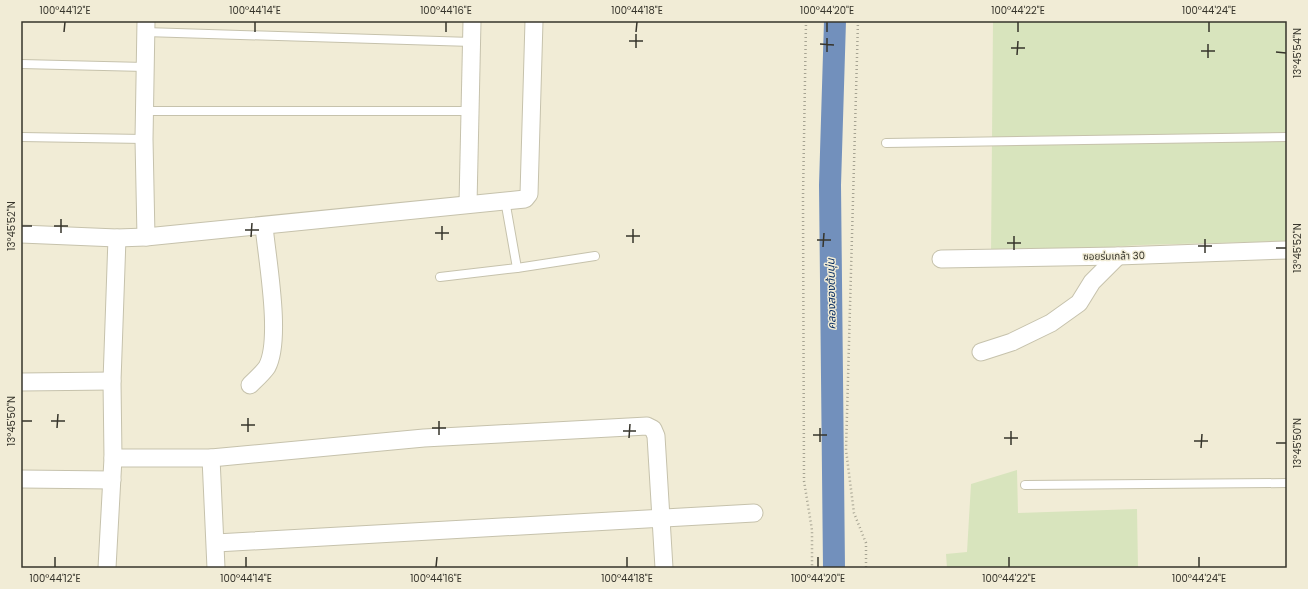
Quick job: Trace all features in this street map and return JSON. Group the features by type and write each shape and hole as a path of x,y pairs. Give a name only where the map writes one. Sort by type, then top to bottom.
{"street":[{"path":"468,204 472,21"},
{"path":"21,234 117,238 146,237 525,199 529,194 534,21"},
{"path":"146,27 144,111 146,237"},
{"path":"250,385 267,367 272,345 273,314 264,226"},
{"path":"108,568 113,458 112,381 117,238"},
{"name":"ซอยร่มเกล้า 30","path":"941,259 1118,256 1287,250"},
{"path":"981,352 1012,342 1051,324 1079,303 1092,282 1118,256"},
{"path":"21,382 112,381"},
{"path":"113,458 211,458 424,438 647,426 653,429 656,436 664,568"},
{"path":"211,458 216,568"},
{"path":"21,479 112,480"},
{"path":"216,543 754,513"}],"lane":[{"path":"146,27 472,42"},
{"path":"21,64 145,67"},
{"path":"144,111 470,111"},
{"path":"21,137 144,139"},
{"path":"886,143 1287,138"},
{"path":"505,200 517,268"},
{"path":"440,277 517,268 595,256"},
{"path":"1025,485 1287,482"}],"path":[{"path":"806,21 803,197 804,473 812,530 812,568"},
{"path":"858,21 846,450 854,513 866,543 866,568"}],"green space":[{"path":"993,21 1287,21 1287,241 1140,245 991,255"},
{"path":"1017,470 1018,513 1137,509 1138,568 947,568 946,554 967,552 971,484"}],"waterway":[{"name":"คลองสองต้นนุ่น","path":"834,568 830,185 835,21"}]}
